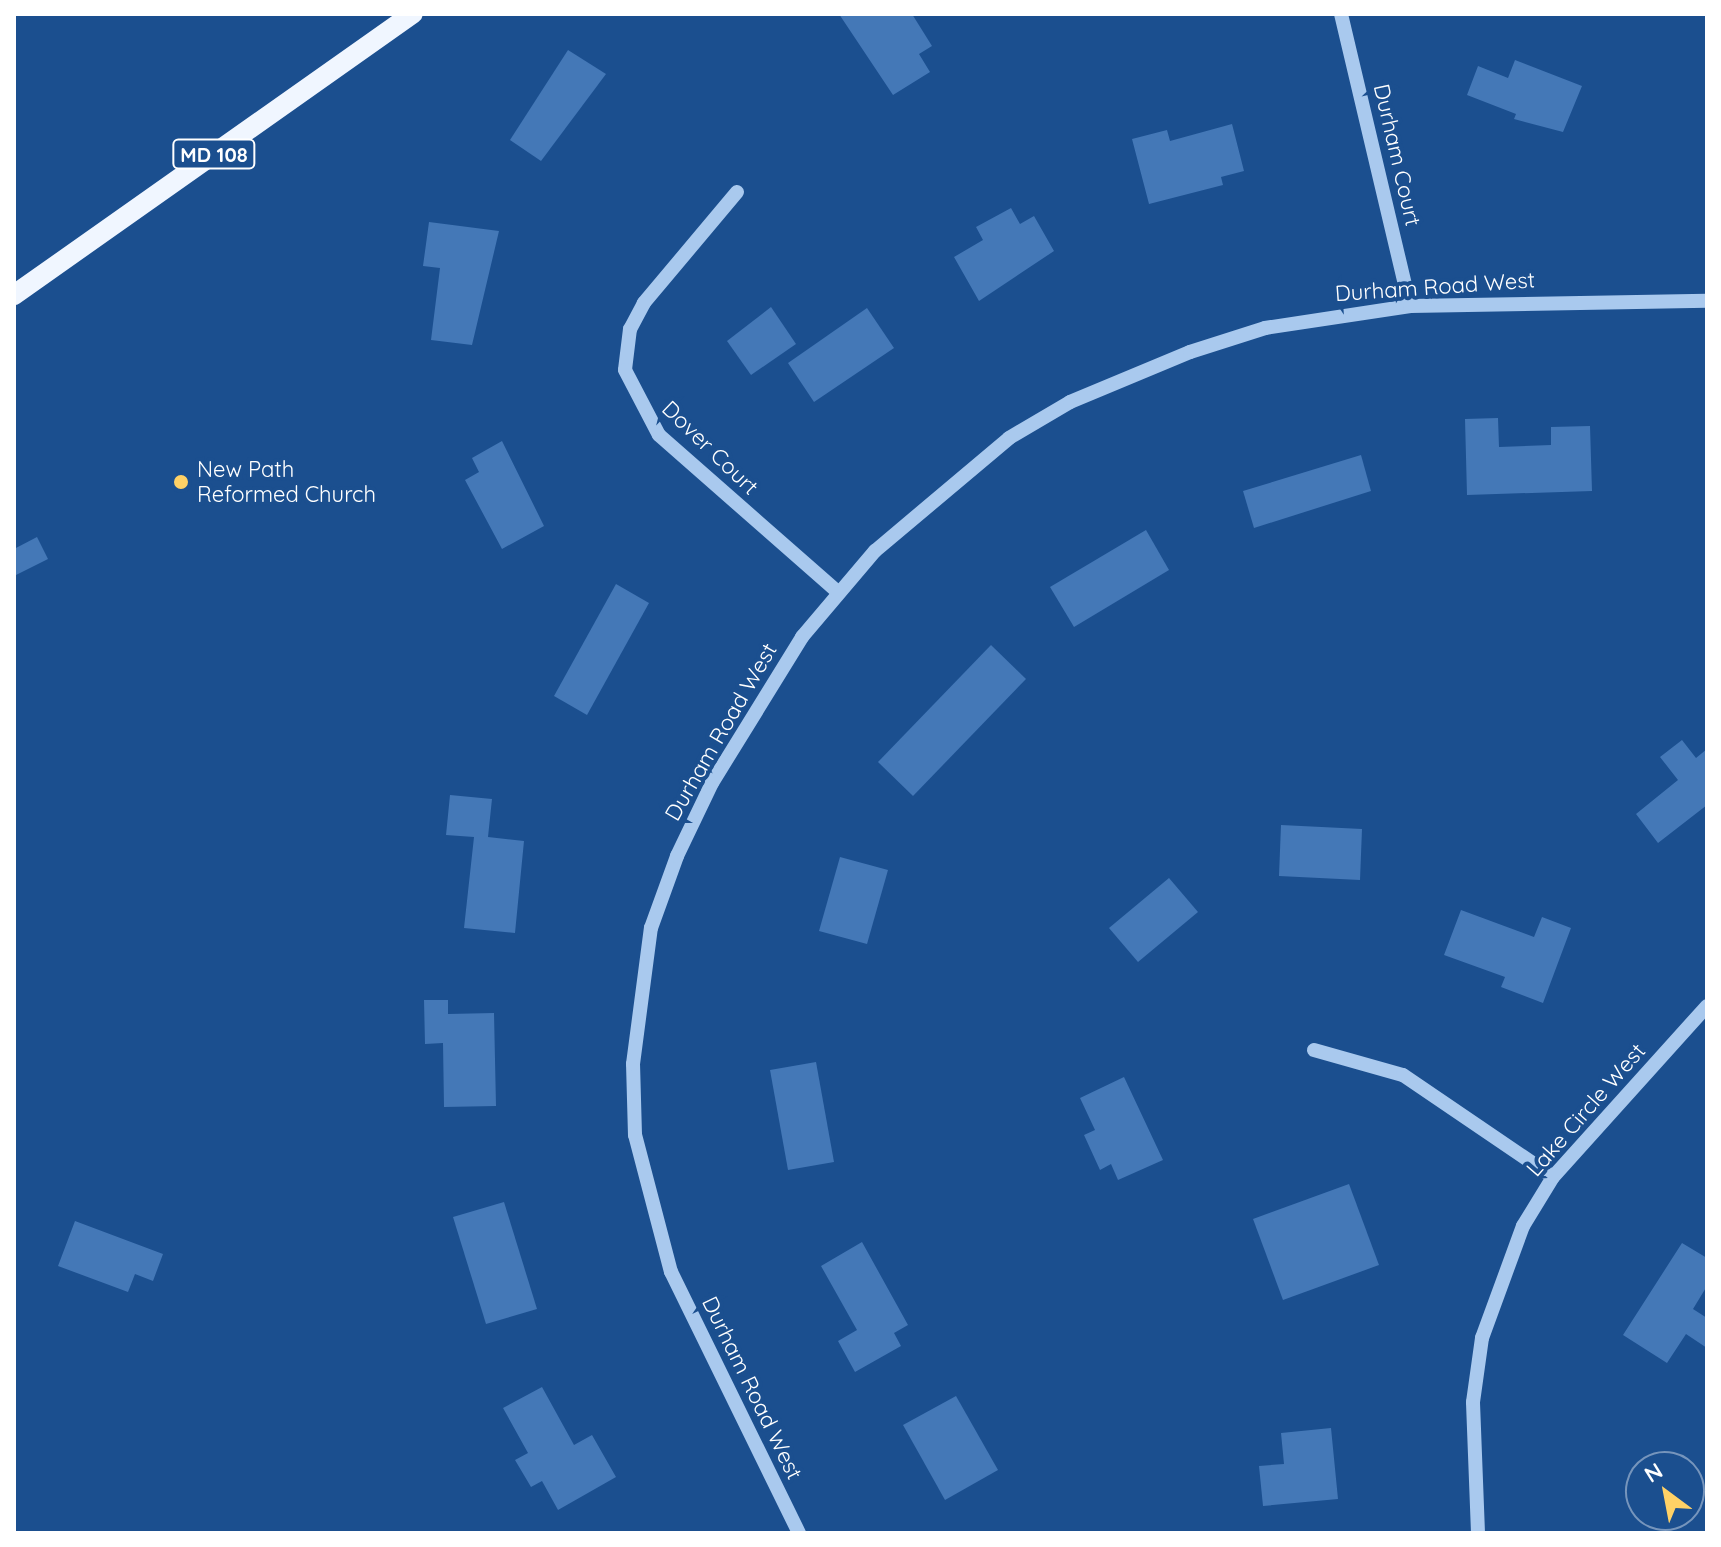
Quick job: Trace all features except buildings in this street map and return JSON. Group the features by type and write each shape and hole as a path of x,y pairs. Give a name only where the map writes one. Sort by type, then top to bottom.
{"main road":[{"name":"MD 108","path":"14,295 413,14"}],"street":[{"name":"Durham Court","path":"1341,14 1410,306"},
{"name":"Dover Court","path":"737,192 644,303 630,329 625,370 659,435 838,592"},
{"name":"Durham Road West","path":"799,1533 671,1272 635,1135 633,1064 651,928 677,856 755,709 838,592 957,478 1070,402 1265,328 1410,306 1707,301"},
{"name":"Lake Circle West","path":"1478,1533 1472,1433 1482,1338 1523,1226 1553,1177 1707,1006"},
{"path":"1314,1050 1403,1075 1553,1177"}],"place":[{"name":"New Path Reformed Church","path":"181,482"}]}
